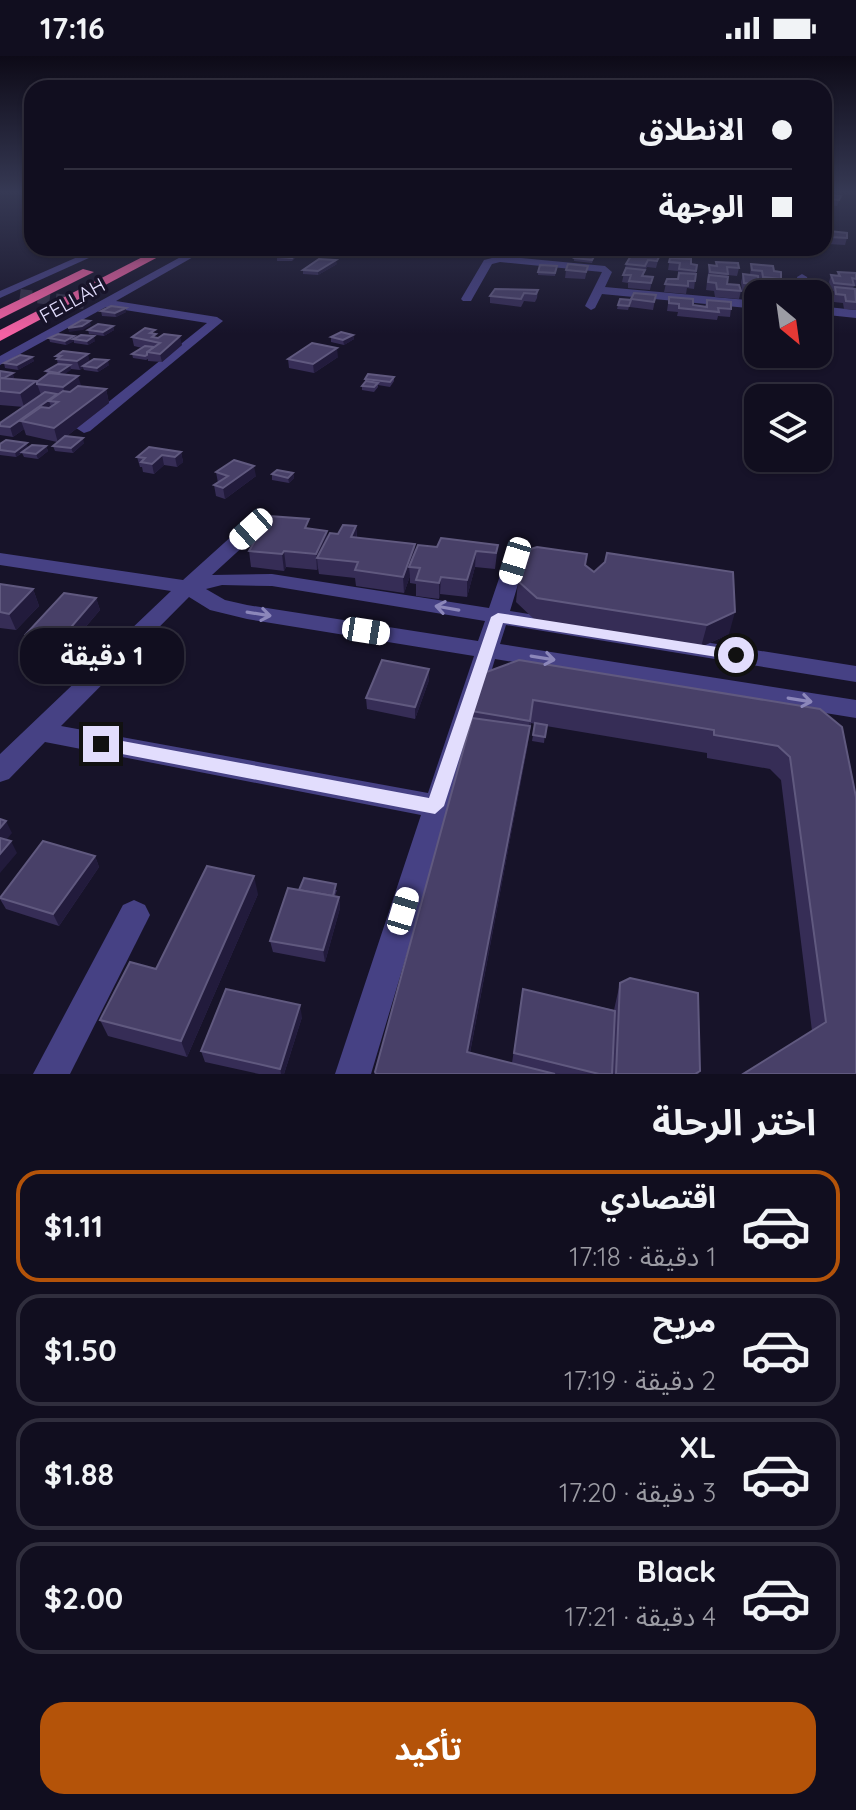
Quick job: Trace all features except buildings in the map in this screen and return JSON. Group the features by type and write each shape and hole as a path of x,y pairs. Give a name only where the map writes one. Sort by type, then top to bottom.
{"highway":[{"path":"0,315 106,256"},
{"path":"0,336 154,256"}],"street":[{"path":"1,294 105,256"},
{"name":"FELLAH","path":"0,361 189,256"},
{"path":"467,299 488,262 500,259 602,268 607,272 591,306"},
{"path":"599,290 744,304"},
{"path":"1,294 20,295"},
{"path":"84,303 217,321 84,428"},
{"path":"832,311 856,314"},
{"path":"0,771 187,587 251,529"},
{"path":"0,559 187,587 222,579 256,578 856,675"},
{"path":"353,1074 435,806 515,561"},
{"path":"187,587 206,600 232,609 856,709"},
{"path":"41,732 435,806"},
{"path":"51,1074 134,915"}],"tunnel":[{"path":"20,295 84,303"}],"route":[{"path":"101,744 435,806 498,617 736,655"}]}
